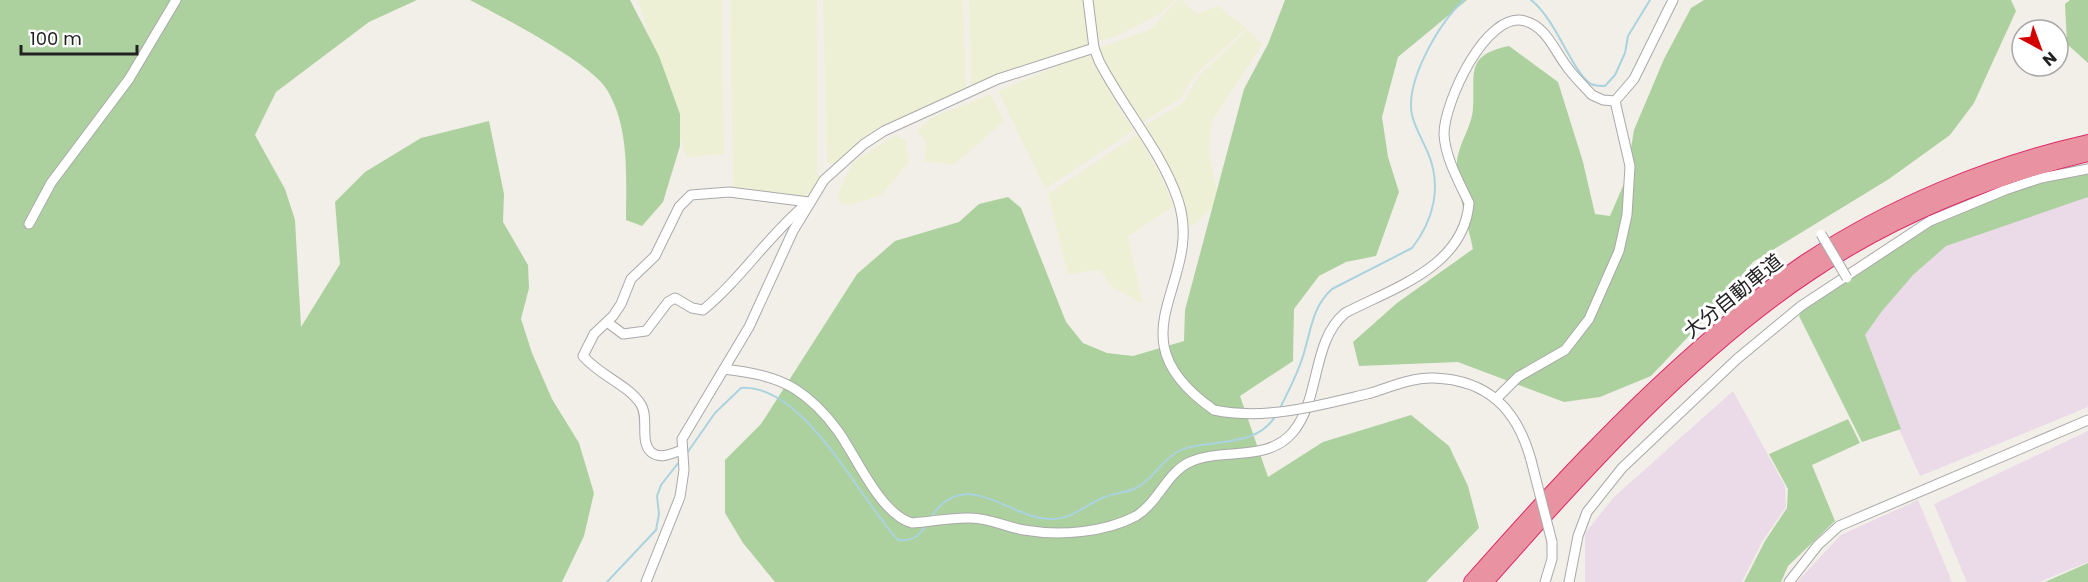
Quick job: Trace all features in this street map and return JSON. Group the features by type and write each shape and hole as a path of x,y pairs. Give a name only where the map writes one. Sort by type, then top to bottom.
{"highway":[{"name":"大分自動車道","path":"1471,582 1532,513 1640,403 1757,298 1805,262 1879,220 1959,183 2088,142"},
{"name":"大分自動車道","path":"1485,582 1537,524 1647,411 1764,307 1809,273 1904,219 1963,193 2088,154"}],"street":[{"path":"29,224 51,183 129,79 176,0"},
{"path":"1088,0 1094,48 1111,84 1155,153 1178,201 1182,240 1165,306 1162,336 1168,361 1175,374 1192,395 1214,410 1240,416 1301,409 1371,393 1412,380 1433,378 1475,385 1497,398 1512,416 1526,440 1552,542 1552,559 1545,582"},
{"path":"1615,101 1634,79 1673,0"},
{"path":"724,369 777,380 794,388 814,404 838,430 877,492 905,521 912,523 971,518 1025,530 1068,532 1113,525 1137,515 1156,499 1180,468 1189,462 1208,456 1238,455 1271,448 1292,434 1304,416 1329,334 1336,321 1345,313 1416,279 1446,254 1457,237 1468,203 1444,136 1446,122 1450,106 1471,58 1489,36 1512,21 1526,21 1538,28 1592,95 1603,100 1615,101"},
{"path":"646,582 680,497 684,470 682,439 749,327 768,281 809,202 825,179 864,144 884,131 998,79 1094,48"},
{"path":"1497,398 1518,376 1565,350 1589,319 1619,251 1627,215 1630,166 1615,101"},
{"path":"1569,582 1578,536 1587,512 1622,468 1762,338 1801,306 1930,222 2014,187 2041,178 2088,169"},
{"path":"682,450 663,456 652,453 647,447 644,412 639,401 593,368 583,356 594,334 621,304 631,279 655,256 679,207 691,195 729,192 809,202"},
{"path":"607,322 623,334 646,331 668,302 675,298 692,308 703,310 729,289 783,224 809,202"},
{"path":"1821,234 1847,278"},
{"path":"1789,582 1818,545 1839,526 2088,420"}],"shaded area":[{"path":"2088,191 2088,407 1920,476 1853,327 1939,239"},
{"path":"1733,391 1785,486 1786,507 1762,542 1742,582 1585,582 1585,533 1614,497"},
{"path":"2088,431 2088,562 2039,582 1967,582 1934,504"},
{"path":"1918,500 1952,582 1797,582 1841,535"}],"green space":[{"path":"0,0 417,0 369,22 276,92 255,135 285,189 295,220 301,327 340,264 335,202 365,172 421,138 489,121 504,194 503,222 528,265 529,288 521,319 532,353 552,399 579,443 594,493 584,536 562,582 0,582"},
{"path":"470,0 630,0 659,56 680,114 680,146 663,202 642,226 626,220 623,136 620,120 607,90 598,79 565,54 523,28"},
{"path":"638,0 722,0 724,154 686,157"},
{"path":"730,0 817,0 817,173 821,179 808,198 733,190"},
{"path":"823,0 963,0 966,91 875,134 837,165 827,163"},
{"path":"969,0 1084,0 1088,47 971,89"},
{"path":"1091,0 1174,0 1160,14 1113,38 1097,41"},
{"path":"1177,0 1182,0 1197,14 1218,6 1246,28 1194,76 1181,98 1140,124 1114,83 1097,49 1151,29"},
{"path":"1285,0 1467,0 1398,57 1382,117 1388,157 1399,192 1376,256 1346,262 1319,276 1294,309 1293,361 1240,396 1268,477 1323,442 1411,415 1449,446 1468,486 1479,528 1426,582 775,582 743,543 725,513 725,460 761,424 857,274 895,241 959,222 979,204 1008,197 1021,208 1066,322 1083,343 1107,353 1133,356 1184,341 1185,310 1244,89 1268,44"},
{"path":"1704,0 2011,0 2016,11 2013,18 2010,18 2010,24 1974,103 1950,135 1889,179 1753,262 1705,319 1651,376 1600,397 1564,402 1458,362 1359,366 1353,342 1397,303 1473,249 1457,176 1457,159 1472,115 1475,67 1479,60 1495,50 1509,46 1558,82 1583,162 1595,214 1610,216 1626,179 1634,130 1664,59 1691,8"},
{"path":"2070,0 2088,0 2088,63 2070,47 2070,18 2066,18 2065,4"},
{"path":"1247,30 1263,44 1212,121 1209,153 1219,202 1193,225 1188,225 1178,187 1142,127 1183,103 1198,77"},
{"path":"1084,55 1095,59 1113,98 1134,130 1045,189 998,91"},
{"path":"991,94 1004,121 954,165 924,161 926,142 917,131 931,118"},
{"path":"1138,134 1164,182 1173,207 1128,236 1143,304 1111,286 1100,270 1068,274 1048,194"},
{"path":"895,135 906,141 909,162 881,195 850,205 841,204 838,194 853,162"},
{"path":"2088,172 2088,197 1946,246 1913,275 1882,311 1865,335 1901,429 1862,442 1799,316 1803,310 1887,250 1936,221 1978,203"},
{"path":"1848,419 1860,443 1812,465 1835,521 1788,566 1781,582 1744,582 1765,541 1787,508 1788,489 1769,454"},
{"path":"2088,563 2088,582 2045,582"}],"waterway":[{"path":"1279,410 1299,368 1315,314 1325,297 1332,289 1412,248 1426,226 1434,202 1434,178 1428,153 1412,115 1411,101 1426,53 1444,23 1464,0"},
{"path":"1531,0 1548,19 1584,78 1598,86 1605,86 1615,75 1625,53 1628,36 1650,0"},
{"path":"687,453 715,413 741,388 764,391 787,404 808,423 829,447 898,540 915,537 927,524"},
{"path":"930,519 944,503 958,496 973,495 988,498 1035,517 1051,519 1066,517 1098,500 1142,485 1177,452 1201,445 1243,439 1256,434 1276,415"},
{"path":"607,582 656,530 659,514 657,496 661,485 679,462"}]}
